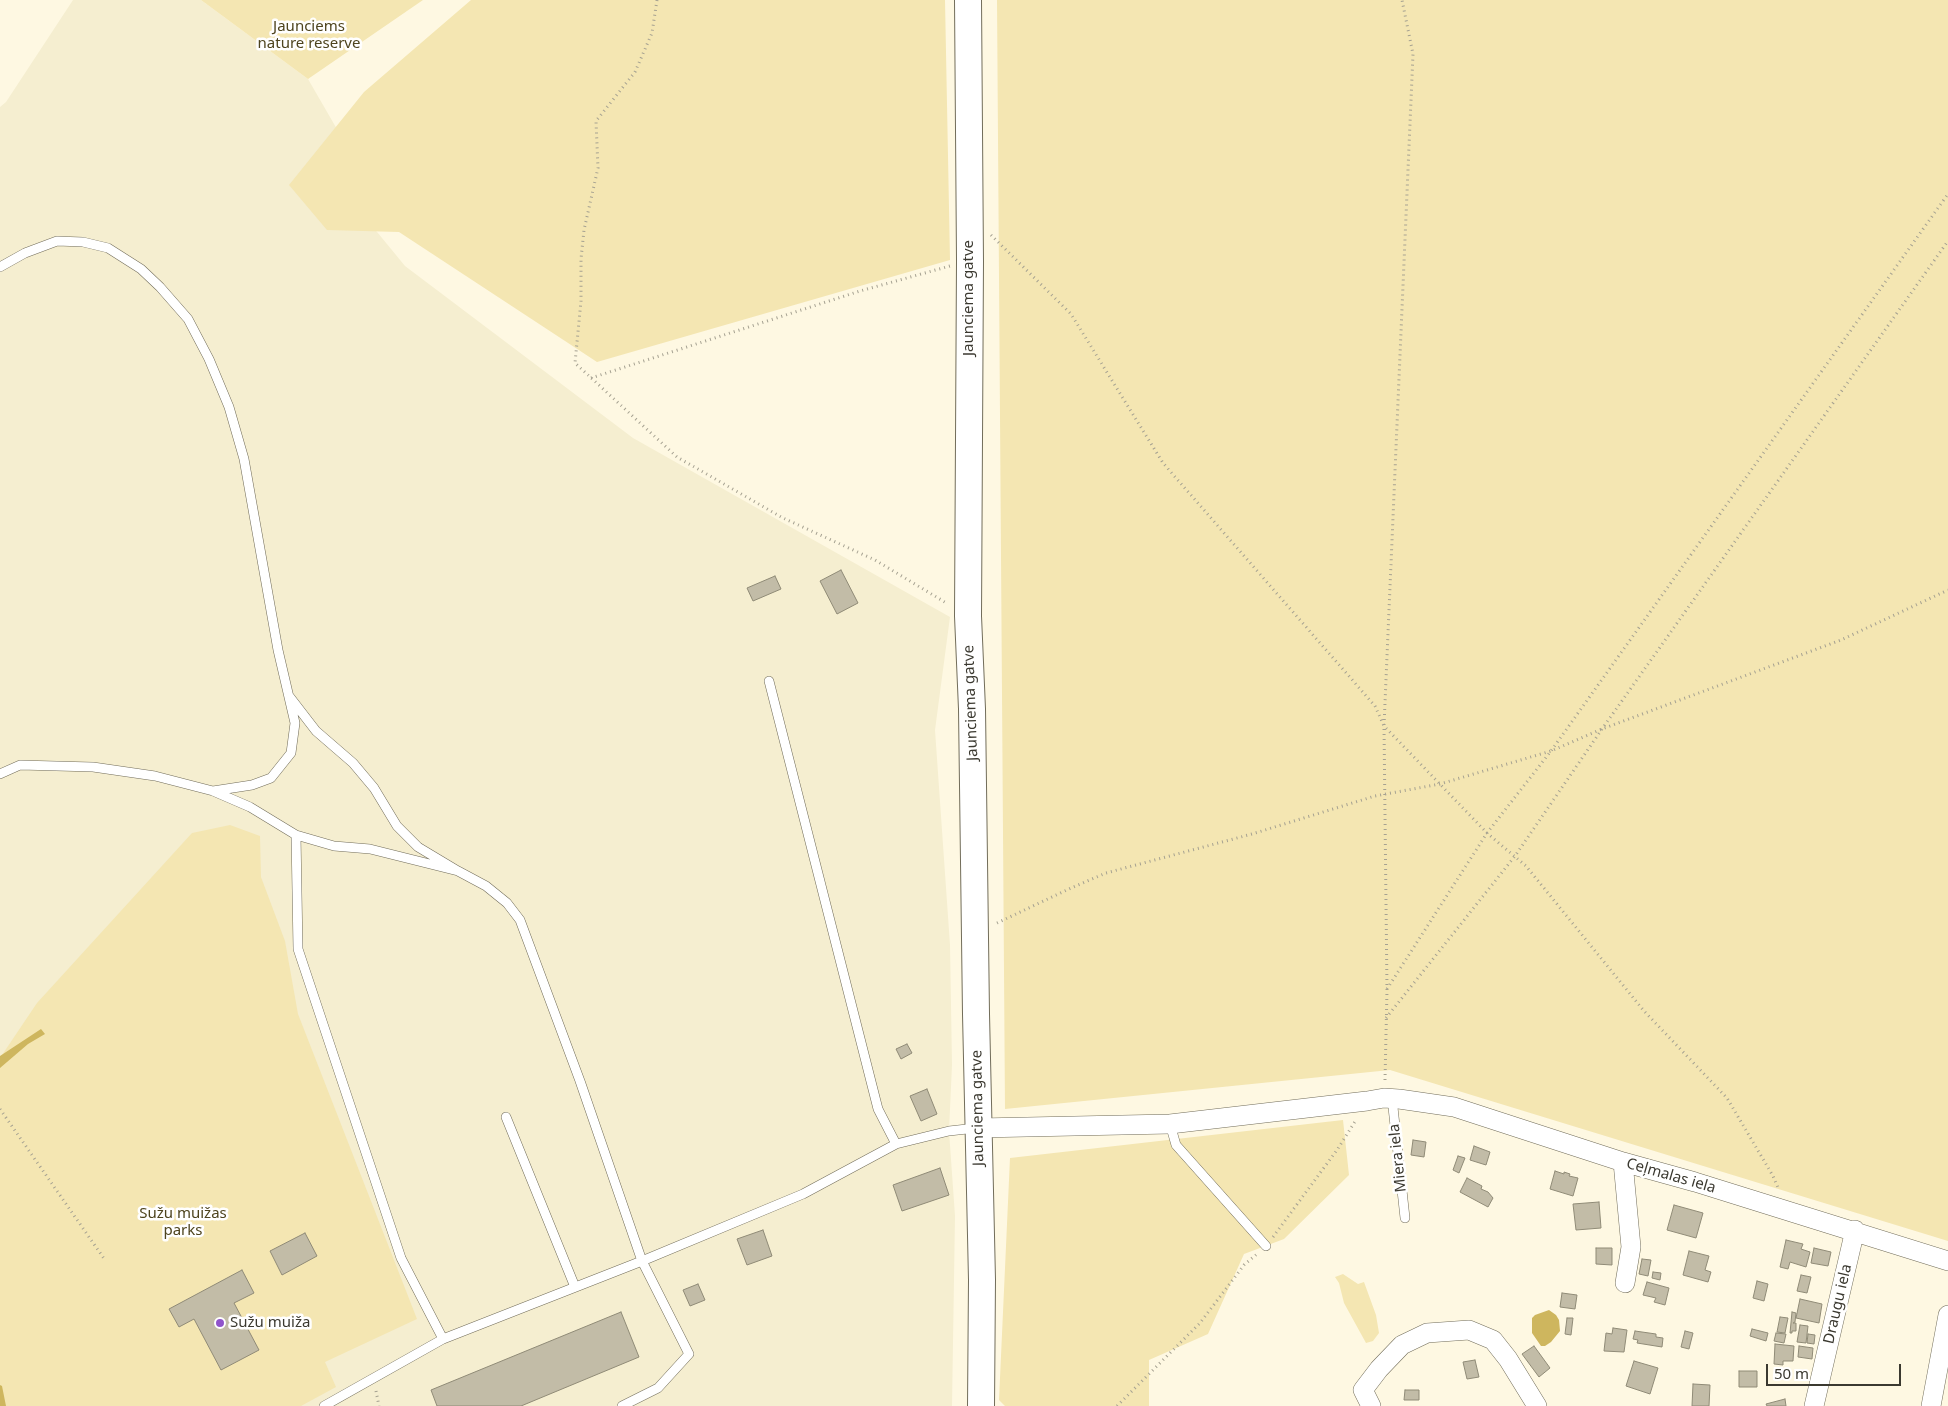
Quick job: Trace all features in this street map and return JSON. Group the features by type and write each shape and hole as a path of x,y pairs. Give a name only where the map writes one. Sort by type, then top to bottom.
{"main road":[{"name":"Jaunciema gatve","path":"968,0 970,214 968,616 972,709 982,1280 981,1406"}],"street":[{"name":"Ceļmalas iela","path":"979,1128 1170,1124 1381,1099 1454,1107 1624,1162 1855,1230 1948,1261"},
{"path":"1624,1162 1631,1247 1625,1283"},
{"name":"Draugu iela","path":"1814,1406 1855,1230"},
{"path":"1931,1406 1948,1315"},
{"path":"1371,1406 1363,1390 1379,1369 1402,1345 1427,1333 1469,1330 1493,1340 1508,1359 1537,1406"}],"lane":[{"path":"0,267 25,252 56,241 83,242 108,248 141,269 160,287 188,319 209,359 229,407 244,459 278,650 290,696 294,723 291,753 271,778 252,785 213,791"},
{"path":"769,681 878,1109 896,1144"},
{"path":"290,696 316,731 353,763 374,788 397,826 418,847 486,886 507,903 520,920 580,1081 642,1261 689,1354 658,1388 622,1406"},
{"path":"0,774 20,765 93,767 155,776 213,791 250,807 296,835 334,846 370,849 458,871"},
{"path":"296,835 298,949 400,1258 443,1339"},
{"name":"Miera iela","path":"1381,1099 1404,1218"},
{"path":"506,1117 575,1287"},
{"path":"1170,1124 1176,1145 1266,1246"},
{"path":"324,1406 443,1339 642,1261 803,1194 896,1144 949,1131 979,1128"}],"path":[{"path":"657,0 652,33 635,72 596,121 598,168 584,230 581,301 575,364 677,457 783,518 875,560 968,616"},
{"path":"1117,1406 1200,1323 1244,1265 1266,1246 1337,1150 1381,1099 1387,990 1384,726 1413,54 1402,0"},
{"path":"1387,990 1487,833 1551,751 1948,194"},
{"path":"970,214 1071,314 1163,463 1376,706 1384,726 1487,833 1526,866 1644,1010 1727,1098 1773,1176 1787,1210"},
{"path":"1386,1018 1515,856 1602,729 1948,241"},
{"path":"591,378 860,291 970,261"},
{"path":"975,930 1002,921 1106,873 1252,834 1368,798 1440,784 1551,751 1602,729 1841,640 1948,590"},
{"path":"0,1109 105,1260"}],"shaded area":[{"path":"73,0 201,0 308,79 389,219 373,227 405,266 633,438 950,617 935,730 950,945 952,1065 949,1131 955,1216 952,1406 0,1406 0,107 6,102"},
{"path":"41,1029 45,1034 28,1044 0,1068 0,1056"},
{"path":"1549,1310 1559,1320 1560,1331 1551,1342 1541,1346 1532,1333 1532,1318"},
{"path":"0,1385 2,1386 6,1406 0,1406"}],"green space":[{"name":"Jaunciems nature reserve","path":"201,0 423,0 308,79"},
{"path":"471,0 945,0 950,260 597,362 399,232 327,230 289,185 364,92"},
{"path":"997,0 1948,0 1948,1241 1390,1070 1005,1109"},
{"name":"Sužu muižas parks","path":"230,825 260,836 261,877 285,941 298,1014 417,1319 325,1362 336,1387 301,1406 0,1406 0,1058 37,1003 192,833"},
{"path":"1343,1120 1349,1175 1284,1239 1244,1254 1208,1334 1149,1360 1149,1406 1005,1406 999,1400 1010,1158"},
{"path":"1343,1274 1358,1284 1364,1282 1376,1315 1379,1333 1373,1341 1366,1343 1344,1303 1339,1283 1335,1277"}],"building":[{"path":"841,570 858,603 837,614 820,581"},
{"path":"775,576 781,589 753,601 747,588"},
{"path":"907,1044 912,1053 901,1059 896,1049"},
{"path":"927,1089 937,1114 921,1121 910,1096"},
{"path":"1413,1140 1426,1142 1424,1157 1411,1155"},
{"path":"1474,1146 1490,1152 1486,1165 1470,1160"},
{"path":"1458,1156 1465,1158 1459,1173 1453,1170"},
{"path":"940,1168 949,1195 902,1211 893,1185"},
{"path":"1555,1171 1564,1174 1564,1172 1570,1174 1569,1176 1578,1178 1573,1196 1550,1189"},
{"path":"1467,1178 1482,1186 1481,1189 1488,1192 1493,1198 1488,1207 1460,1192"},
{"path":"1599,1202 1601,1228 1576,1230 1573,1204"},
{"path":"1674,1205 1703,1213 1696,1238 1667,1230"},
{"path":"763,1230 772,1256 747,1265 737,1239"},
{"path":"305,1233 317,1256 282,1275 270,1251"},
{"path":"1786,1240 1803,1244 1801,1249 1810,1252 1806,1267 1790,1262 1788,1269 1780,1267"},
{"path":"1596,1248 1612,1248 1612,1265 1596,1264"},
{"path":"1814,1248 1831,1252 1828,1266 1811,1263"},
{"path":"1689,1251 1709,1256 1705,1270 1711,1272 1708,1282 1683,1275"},
{"path":"1642,1259 1651,1260 1648,1276 1639,1274"},
{"name":"Sužu muiža","path":"242,1270 254,1293 234,1303 259,1350 221,1370 194,1319 179,1327 169,1309"},
{"path":"1653,1272 1661,1273 1660,1280 1652,1278"},
{"path":"1801,1275 1811,1277 1807,1293 1797,1291"},
{"path":"1757,1281 1768,1284 1764,1301 1753,1298"},
{"path":"1647,1282 1669,1288 1665,1305 1654,1302 1656,1298 1643,1295"},
{"path":"698,1284 705,1300 690,1306 683,1290"},
{"path":"1562,1293 1577,1295 1575,1309 1560,1307"},
{"path":"1800,1299 1822,1304 1819,1323 1796,1318"},
{"path":"621,1312 639,1357 521,1406 437,1406 431,1390"},
{"path":"1792,1312 1796,1313 1795,1322 1793,1323 1796,1323 1796,1331 1790,1333"},
{"path":"1780,1317 1788,1318 1785,1333 1777,1332"},
{"path":"1567,1318 1573,1318 1571,1335 1565,1334"},
{"path":"1800,1325 1808,1326 1806,1343 1797,1342"},
{"path":"1613,1328 1627,1330 1624,1352 1604,1351 1606,1333 1612,1334"},
{"path":"1752,1329 1768,1333 1766,1341 1750,1336"},
{"path":"1635,1331 1656,1334 1656,1337 1663,1338 1662,1347 1637,1343 1638,1340 1633,1339"},
{"path":"1685,1331 1693,1333 1689,1349 1681,1347"},
{"path":"1776,1333 1786,1334 1784,1343 1774,1341"},
{"path":"1808,1334 1815,1335 1814,1344 1807,1343"},
{"path":"1775,1344 1794,1346 1793,1361 1783,1361 1783,1365 1774,1364"},
{"path":"1534,1346 1550,1368 1539,1377 1522,1354"},
{"path":"1799,1346 1813,1348 1812,1359 1798,1357"},
{"path":"1475,1360 1479,1377 1467,1379 1463,1362"},
{"path":"1634,1361 1658,1368 1650,1394 1626,1386"},
{"path":"1739,1371 1757,1371 1757,1387 1739,1387"},
{"path":"1693,1384 1710,1385 1709,1406 1692,1406"},
{"path":"1405,1390 1419,1390 1419,1400 1404,1400"},
{"path":"1785,1399 1786,1406 1767,1406 1766,1404"}],"place":[{"name":"Sužu muiža","path":"220,1323"}]}
